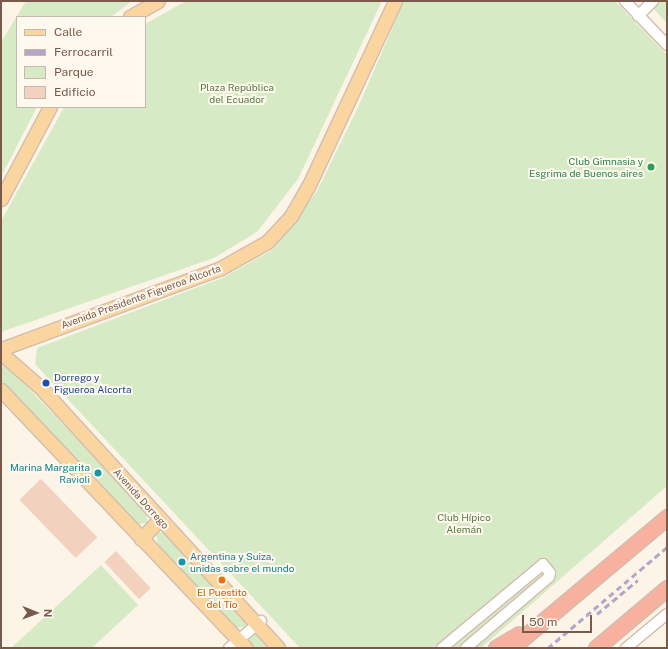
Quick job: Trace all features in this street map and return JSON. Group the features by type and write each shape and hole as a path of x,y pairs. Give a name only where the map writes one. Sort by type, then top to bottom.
{"highway":[{"path":"510,648 667,517"},
{"path":"596,648 667,588"},
{"path":"496,648 549,616"}],"main road":[{"path":"132,16 158,1"},
{"name":"Avenida Presidente Figueroa Alcorta","path":"1,349 219,269 267,242 291,216 308,187 395,1"},
{"path":"1,199 49,108"},
{"name":"Avenida Dorrego","path":"1,353 41,388 159,520 256,622 278,648"},
{"path":"1,390 238,645"},
{"path":"141,539 159,520"}],"street":[{"path":"624,1 667,45"},
{"path":"638,16 653,1"},
{"path":"442,648 544,564 550,573 549,577 466,648"},
{"path":"626,648 667,614"},
{"path":"238,645 256,622 261,621 285,648"}],"green space":[{"path":"26,1 132,1 112,16 17,16"},
{"name":"Plaza República del Ecuador","path":"186,1 382,1 298,179 257,232 214,258 1,332 1,221 63,108 146,108 146,23"},
{"name":"Club Hípico Alemán","path":"404,1 615,1 667,55 667,486 481,648 300,648 35,364 37,348 222,278 272,250 317,191 359,105"},
{"path":"646,1 667,1 667,23"},
{"path":"16,17 16,108 36,108 1,177 1,42"},
{"path":"1,365 16,375 147,513 147,523 138,524 1,382"},
{"path":"163,532 248,622 245,627 235,628 158,546 156,534"},
{"path":"101,565 138,605 92,648 11,648"},
{"path":"254,632 258,633 271,648 254,648 248,641"}],"building":[{"path":"41,479 97,537 76,558 19,500"},
{"path":"116,551 151,588 139,599 104,562"}],"railway":[{"path":"548,648 667,547"},
{"path":"597,614 638,580"}],"place":[{"name":"Club Gimnasia y Esgrima de Buenos aires","path":"651,167"},
{"name":"Dorrego y Figueroa Alcorta","path":"46,383"},
{"name":"Marina Margarita Ravioli","path":"98,473"},
{"name":"Argentina y Suiza, unidas sobre el mundo","path":"182,562"},
{"name":"El Puestito del Tío","path":"222,580"}]}
